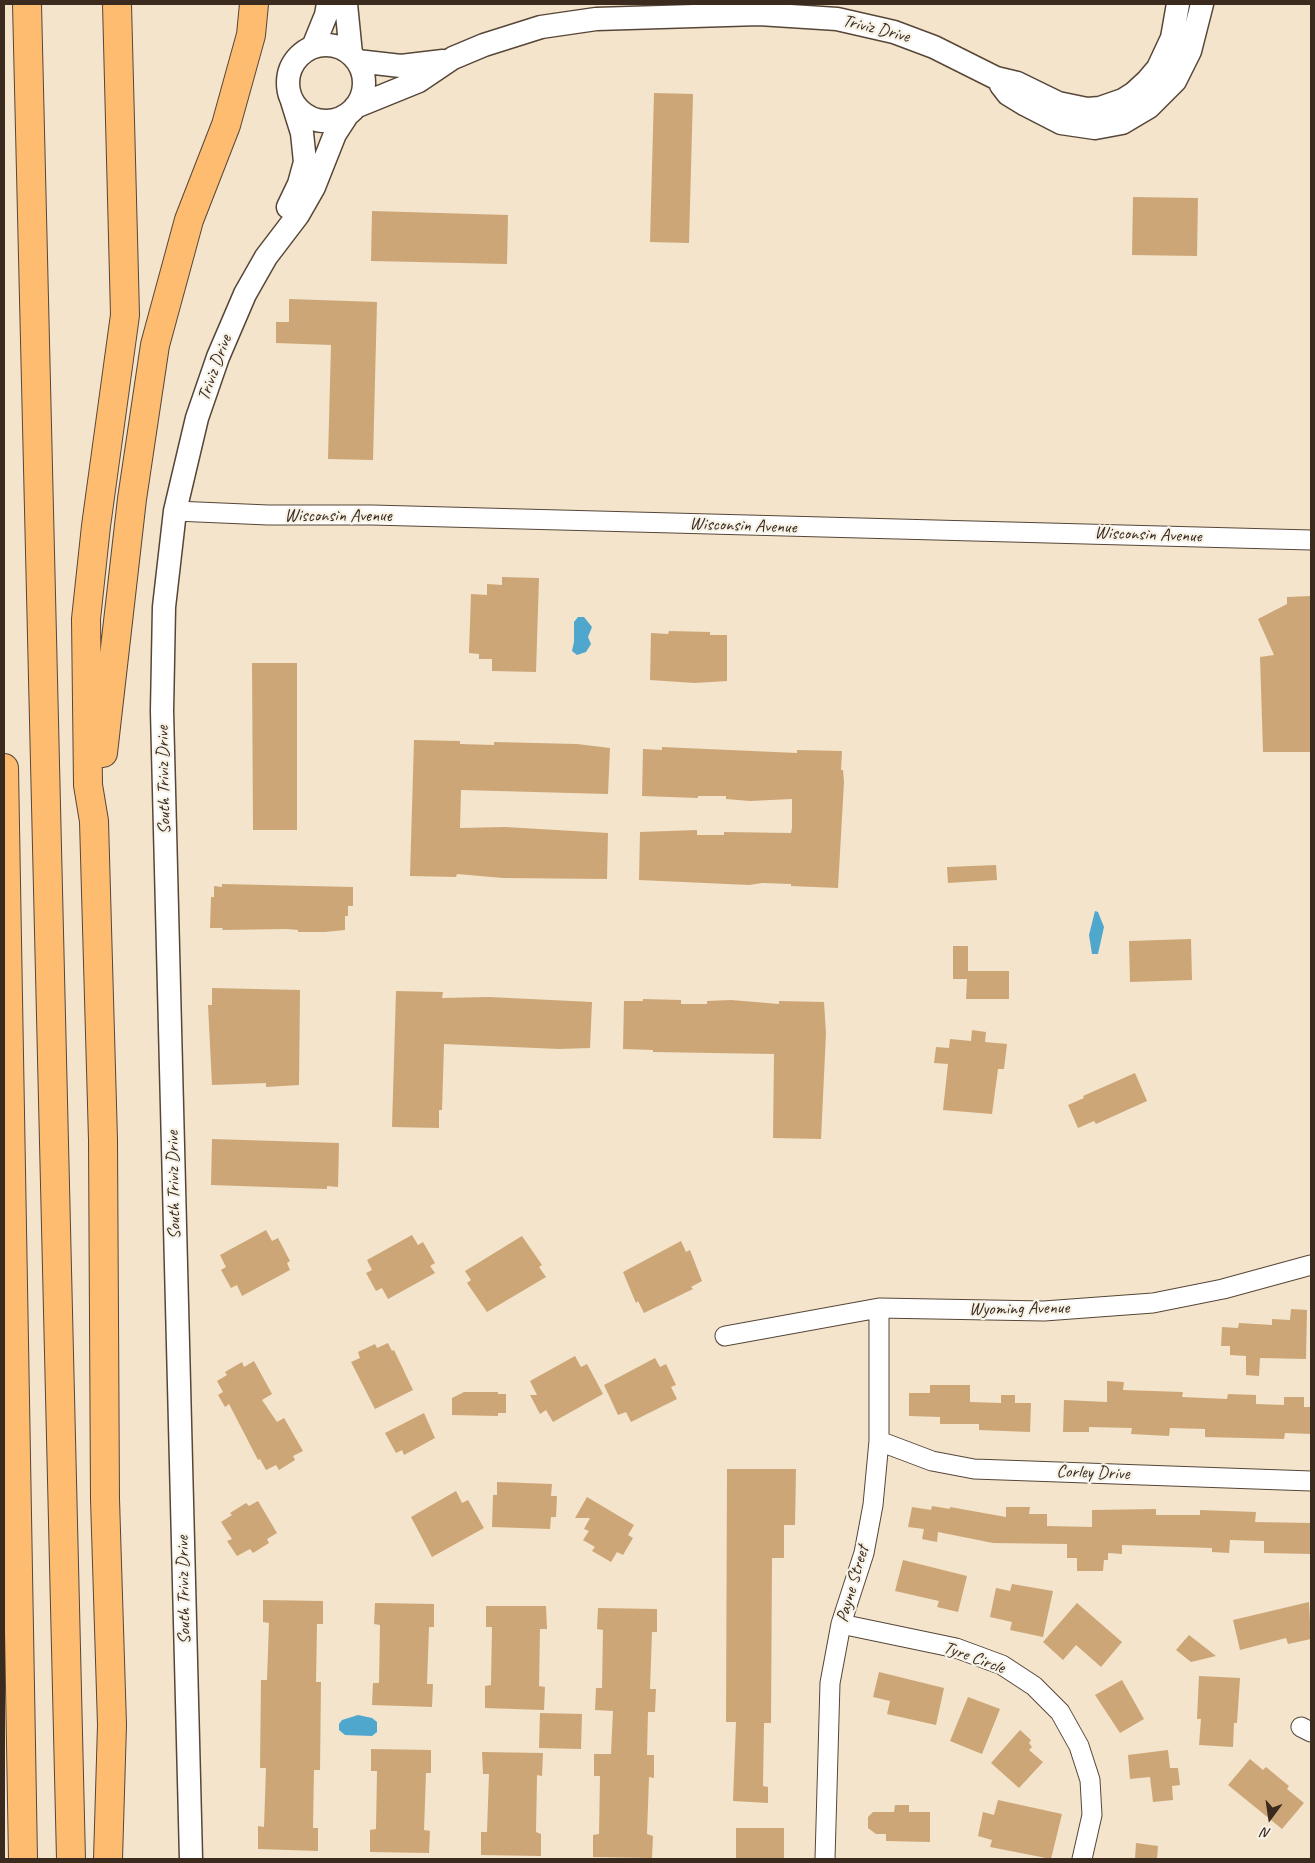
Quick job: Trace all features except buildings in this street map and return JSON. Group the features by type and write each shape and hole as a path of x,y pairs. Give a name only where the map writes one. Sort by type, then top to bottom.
{"highway":[{"path":"27,4 71,1859"},
{"path":"108,1859 112,1725 105,1499 103,1140 94,821 88,786 86,619 96,526 125,316 117,4"},
{"path":"94,821 100,786 112,664 132,499 155,345 190,220 226,125 251,35 254,4"},
{"path":"4,768 24,1859"},
{"path":"4,1260 15,1358"}],"street":[{"path":"313,47 326,15 328,4"},
{"path":"346,4 354,58 364,80 361,99 352,110 340,119 320,120 302,112 290,96 289,76 292,67 304,52 313,47 333,45 354,58"},
{"name":"Triviz Drive","path":"354,58 401,66 453,58 517,33 565,22 672,16 785,14 837,19 894,32 934,47 996,78 1017,83 1058,103 1087,109 1111,105 1134,93 1158,68 1172,38 1178,4"},
{"name":"Triviz Drive","path":"996,78 1008,94 1049,118 1095,128 1122,123 1149,107 1175,81 1190,51 1202,4"},
{"name":"Triviz Drive","path":"175,511 197,418 218,357 245,294 266,257 298,215 314,187 334,134 352,110 419,81 453,58"},
{"name":"Triviz Drive","path":"281,235 305,162 302,133 290,96"},
{"name":"Wisconsin Avenue","path":"175,511 268,516 372,515 1311,540"},
{"name":"South Triviz Drive","path":"175,511 164,607 162,711 191,1859"},
{"name":"Wyoming Avenue","path":"725,1336 879,1308 1044,1311 1153,1303 1223,1289 1311,1266"},
{"name":"Payne Street","path":"826,1859 830,1683 841,1624 864,1553 873,1505 879,1440 879,1308"},
{"name":"Corley Drive","path":"879,1440 932,1462 974,1469 1311,1481"},
{"name":"Tyre Circle","path":"841,1624 956,1648 1002,1664 1034,1686 1060,1712 1079,1746 1090,1780 1092,1815 1082,1859"}],"water":[{"path":"578,617 584,617 592,627 588,637 591,644 586,652 577,655 572,651 574,622"},
{"path":"1095,911 1098,912 1104,927 1098,954 1092,954 1089,935"},
{"path":"358,1715 372,1718 377,1722 377,1732 372,1736 345,1735 339,1730 339,1724 342,1720"}]}
